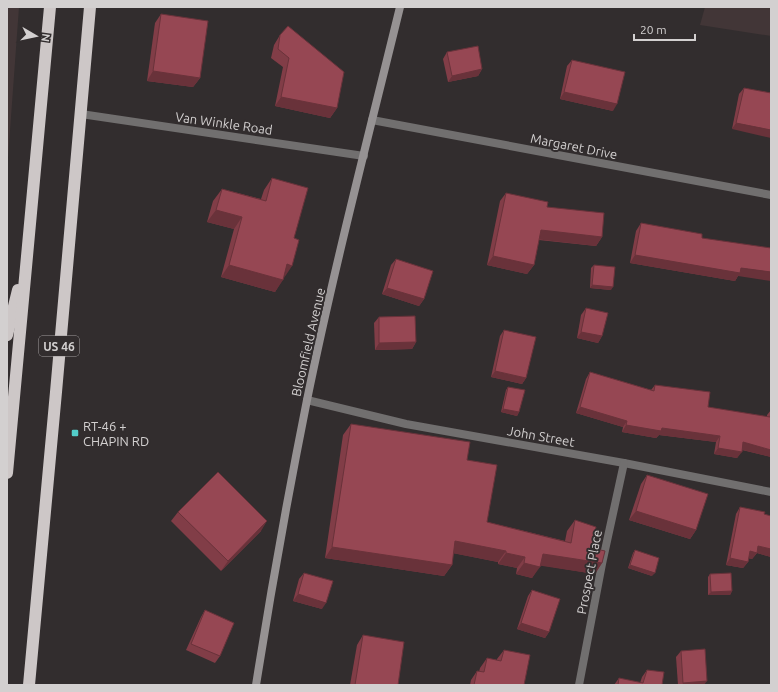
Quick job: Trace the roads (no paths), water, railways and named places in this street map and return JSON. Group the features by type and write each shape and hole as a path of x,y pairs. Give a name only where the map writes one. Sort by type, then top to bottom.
{"highway":[{"name":"US 46","path":"7,474 50,7"},
{"name":"US 46","path":"29,685 90,7"},
{"path":"7,335 28,248"}],"street":[{"name":"Bloomfield Avenue","path":"256,685 274,571 307,400 372,120 400,7"},
{"name":"Van Winkle Road","path":"81,114 364,156"},
{"name":"Margaret Drive","path":"372,120 771,195"},
{"name":"John Street","path":"307,400 406,424 624,463 771,492"},
{"name":"Prospect Place","path":"580,685 602,564 624,463"}],"place":[{"name":"RT-46 + CHAPIN RD","path":"75,433"}]}
